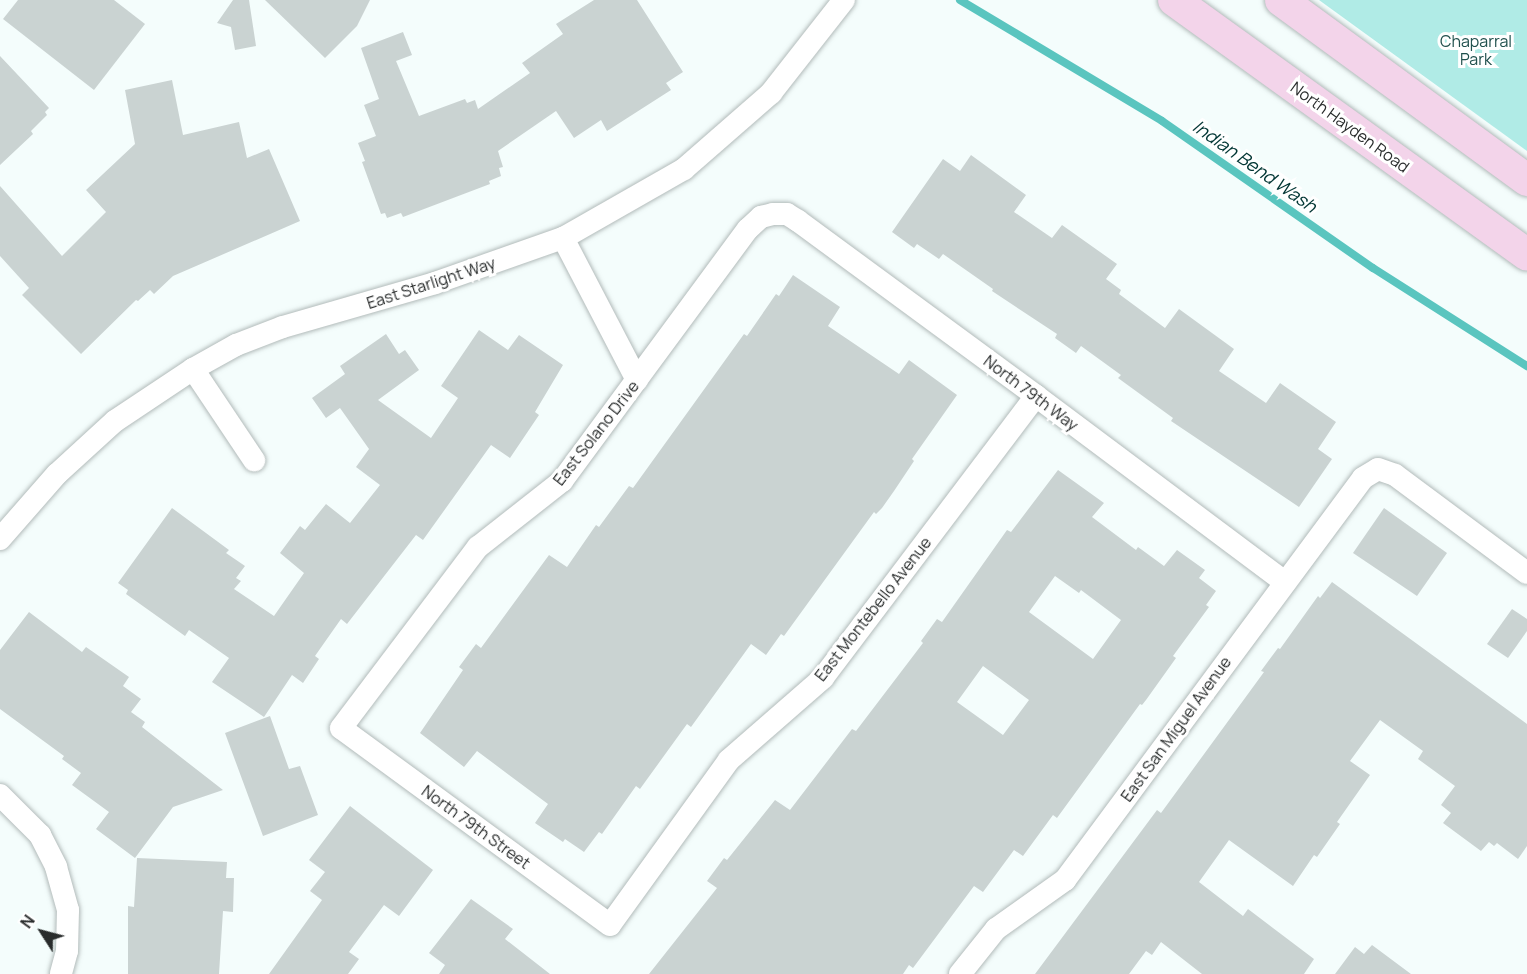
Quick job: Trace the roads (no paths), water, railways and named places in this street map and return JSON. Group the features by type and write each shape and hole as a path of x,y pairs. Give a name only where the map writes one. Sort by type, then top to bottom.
{"main road":[{"name":"North Hayden Road","path":"1174,0 1527,255"},
{"path":"1281,0 1527,180"}],"street":[{"name":"East Starlight Way","path":"0,539 57,474 116,421 193,369 236,345 283,327 435,283 563,238 684,169 771,93 844,0"},
{"name":"East Solano Drive","path":"341,728 478,547 562,481 747,229 761,218 774,214"},
{"name":"North 79th Way","path":"774,214 787,214 798,221 1285,582"},
{"path":"563,238 637,380"},
{"path":"193,369 254,460"},
{"name":"East Montebello Avenue","path":"610,925 729,760 823,678 1036,396"},
{"name":"East San Miguel Avenue","path":"960,974 996,929 1065,880 1363,478 1378,470 1395,475 1527,573"},
{"name":"North 79th Street","path":"341,728 610,925"},
{"path":"0,795 40,835 56,867 68,910 67,951 61,974"}],"waterway":[{"name":"Indian Bend Wash","path":"960,0 1162,121 1373,268 1527,366"}],"park label":[{"name":"Chaparral Park","path":"1476,50"}]}
